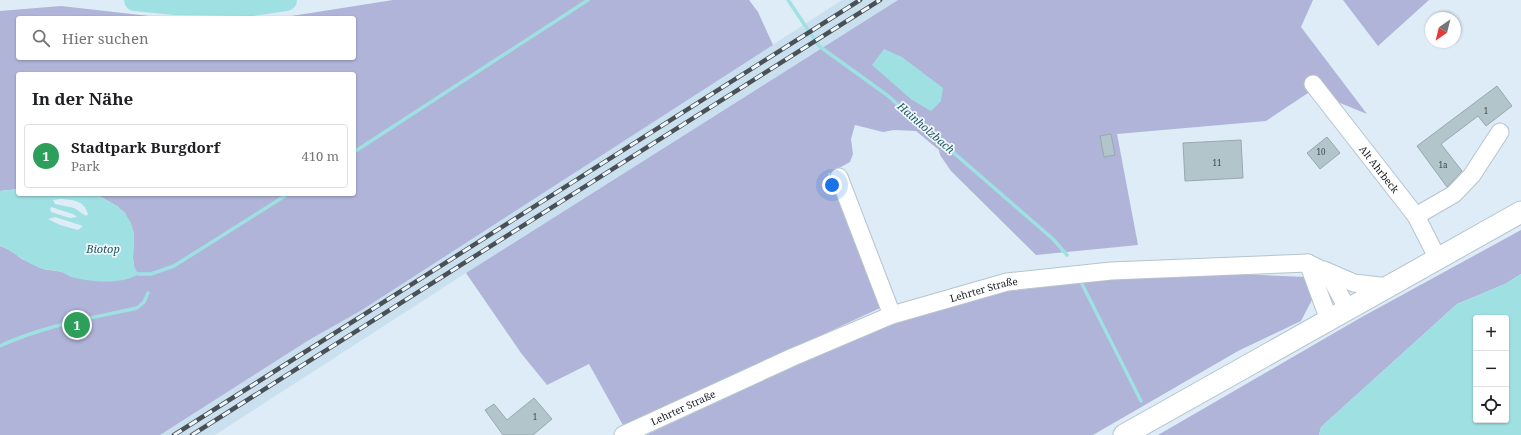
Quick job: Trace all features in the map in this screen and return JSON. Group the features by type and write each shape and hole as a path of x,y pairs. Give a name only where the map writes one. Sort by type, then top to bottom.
{"main road":[{"path":"1124,435 1521,212"}],"street":[{"name":"Alt Ahrbeck","path":"1314,84 1416,216 1426,232 1438,259"},
{"path":"1416,216 1454,194 1472,175 1500,132"},
{"path":"839,177 892,315"},
{"name":"Lehrter Straße","path":"623,435 794,357 892,315 1007,282 1111,271 1205,266 1315,266"},
{"path":"1315,266 1354,283 1389,287"},
{"path":"1315,266 1333,282 1348,310"},
{"path":"1315,266 1329,320"}],"shaded area":[{"path":"393,0 749,0 758,12 773,45 362,310 309,340 160,435 0,435 0,246 43,269 63,272 72,277 113,281 134,266 134,233 125,213 117,206 100,196 356,196 356,72 16,72 16,189 0,191 0,11 61,6 149,16 16,16 16,60 356,60 356,16 292,16"},
{"path":"842,0 898,0 466,273 215,435 160,435 309,340 362,310"},
{"path":"898,0 1313,0 1301,27 1367,114 1311,91 1266,121 1117,134 1138,245 1036,255 951,171 940,155 939,150 916,131 894,130 883,132 855,125 851,139 853,154 850,162 828,174 880,308 624,427 589,364 547,385 521,353 466,273"},
{"path":"1343,0 1429,0 1378,46"},
{"path":"1521,230 1521,274 1505,284 1457,304 1321,427 1319,435 1158,435 1360,318"},
{"path":"1235,274 1306,277 1315,294 1301,321 1238,351 1093,435 646,435 895,321 996,293 1114,278"}],"water":[{"path":"884,49 902,57 943,88 941,101 931,111 912,100 872,65"},
{"name":"Biotop","path":"16,189 16,196 100,196 117,206 125,213 131,223 134,233 134,266 138,274 124,280 106,282 79,279 59,271 37,267 0,246 0,191","holes":["53,200 74,200 84,206 88,214 86,216 74,208 55,204","51,207 73,214 77,217 70,218 51,212","55,217 83,226 78,230 60,225 48,219"]},
{"path":"1521,274 1521,435 1319,435 1321,427 1457,304 1505,284"}],"building":[{"path":"1497,86 1512,106 1486,126 1478,116 1441,144 1462,171 1447,187 1417,146"},
{"path":"1111,134 1115,155 1104,157 1100,136"},
{"path":"1327,137 1340,153 1320,169 1307,153"},
{"path":"1241,140 1243,178 1185,181 1183,143"},
{"path":"534,398 552,419 533,435 503,435 485,410 494,404 507,420"}],"waterway":[{"path":"135,0 175,4 251,5 286,0"},
{"path":"356,151 588,0"},
{"name":"Hainholzbach","path":"788,0 819,46 887,95 1053,239 1067,255"},
{"path":"138,274 151,274 174,266 285,196"},
{"name":"Hainholzbach","path":"1081,282 1141,401"},
{"path":"0,346 50,328 137,308 144,302 148,293"}],"railway":[{"path":"174,435 860,0"},
{"path":"192,435 880,0"}],"place":[{"name":"Stadtpark Burgdorf","path":"77,325"}]}
